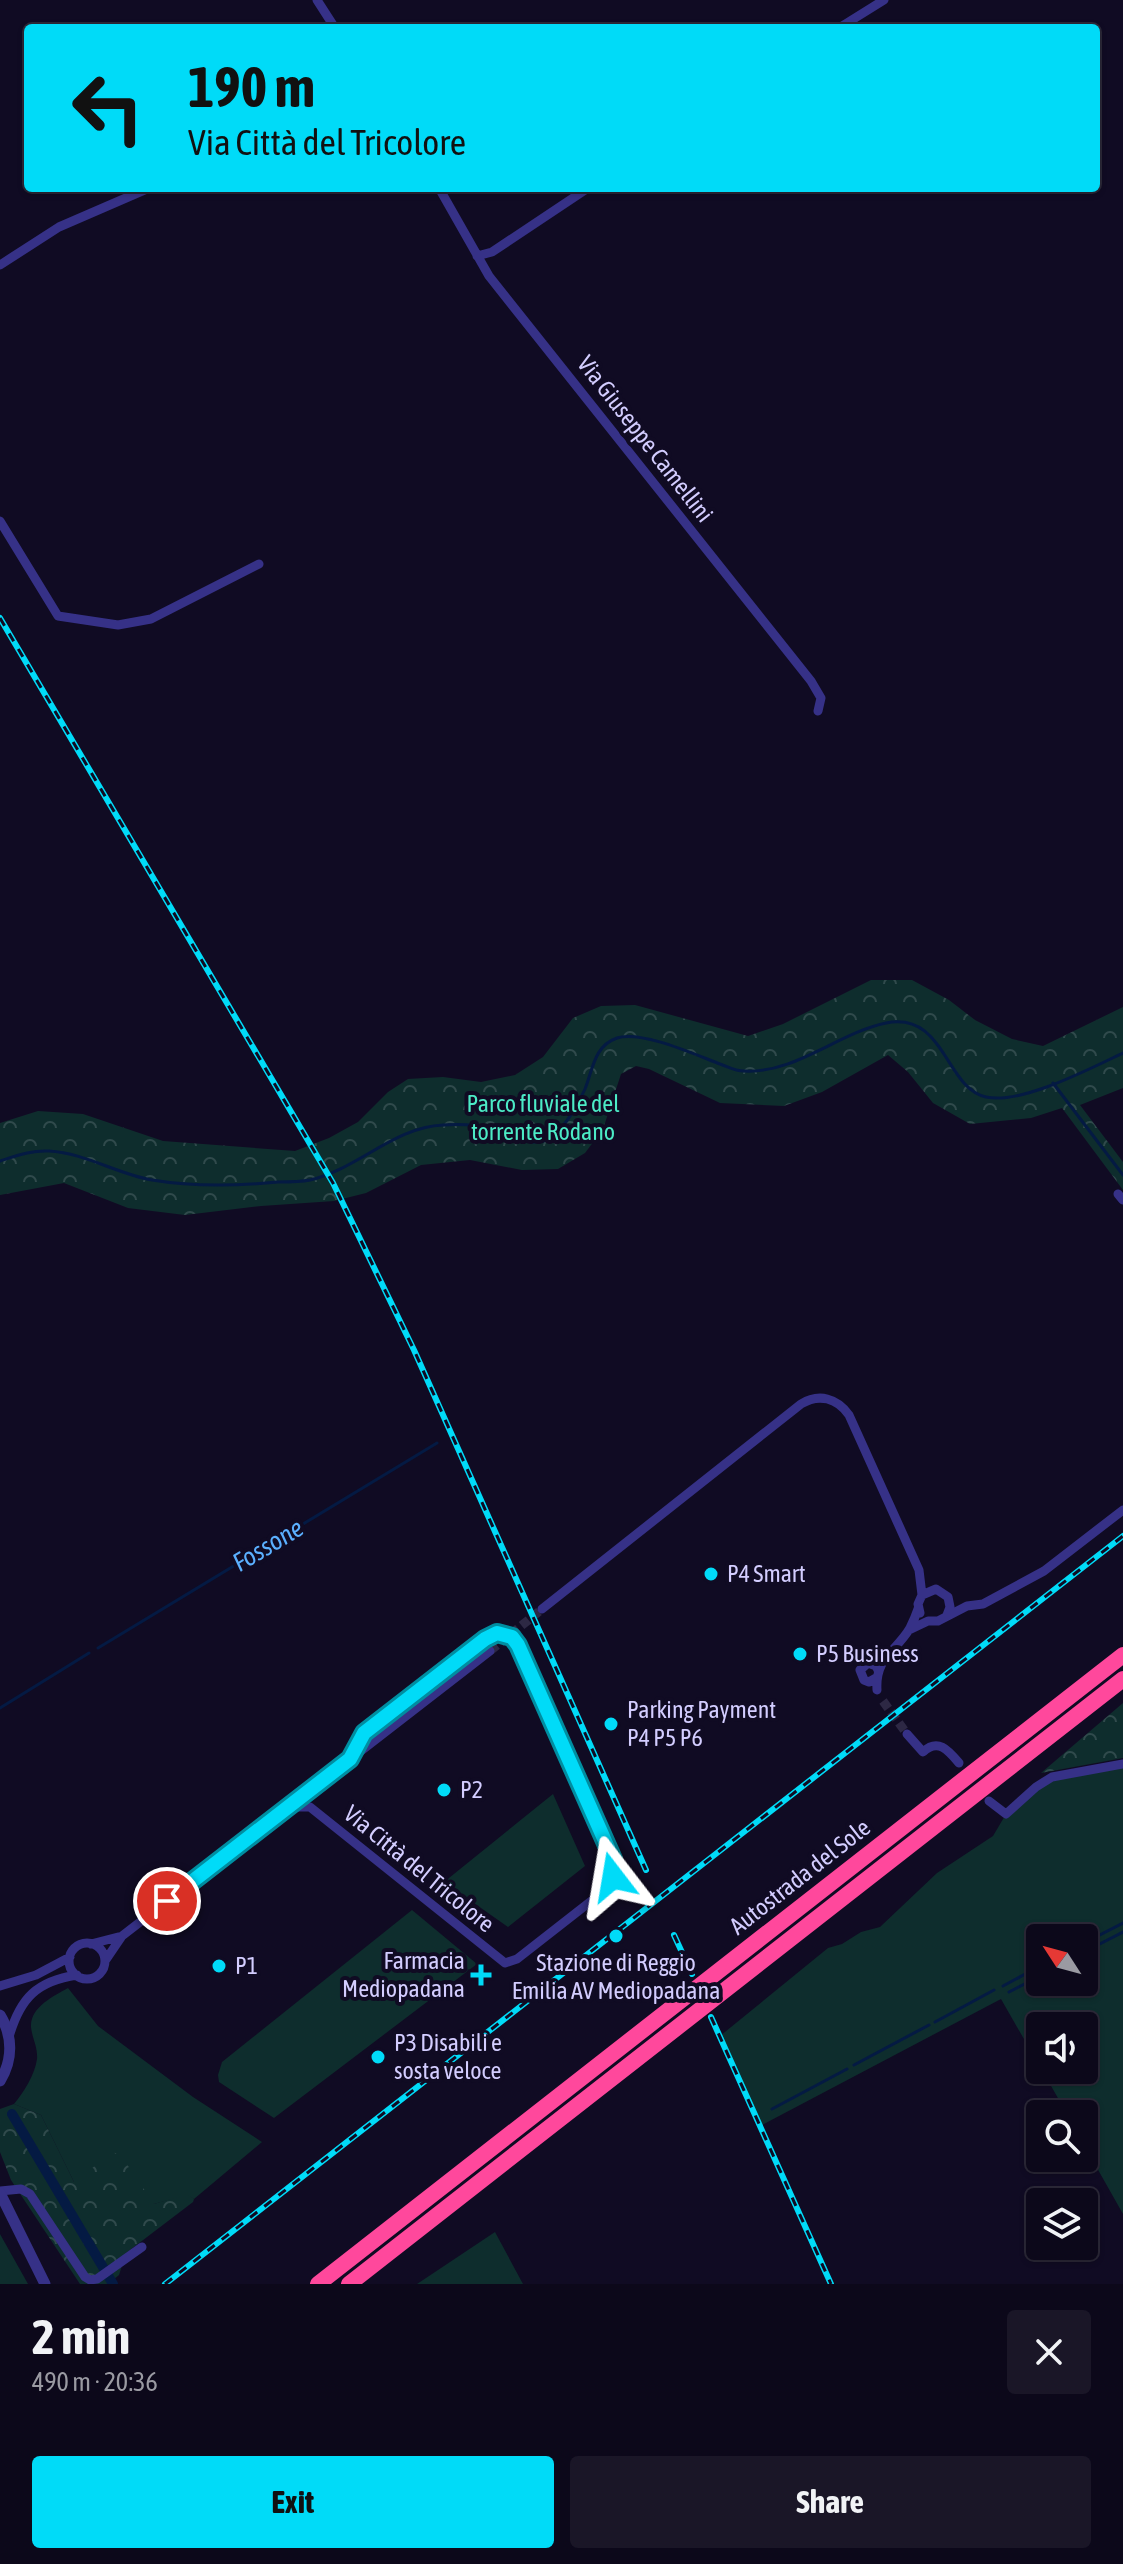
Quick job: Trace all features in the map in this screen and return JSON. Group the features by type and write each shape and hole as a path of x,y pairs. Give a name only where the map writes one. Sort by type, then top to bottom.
{"highway":[{"name":"Autostrada del Sole","path":"318,2284 1123,1655"},
{"name":"Autostrada del Sole","path":"349,2284 1123,1679"}],"street":[{"path":"317,0 332,24"},
{"path":"845,24 884,0"},
{"path":"0,265 59,227 126,192"},
{"name":"Via Giuseppe Camellini","path":"441,192 489,276 811,681 821,698 818,711"},
{"path":"477,256 492,252 582,192"},
{"path":"0,521 58,616 118,625 151,619 259,564"},
{"path":"542,1609 801,1404 819,1397 832,1400 849,1415 919,1570 922,1595 918,1609 909,1630 885,1656 874,1677 883,1701"},
{"path":"909,1630 928,1621 938,1621 967,1606 983,1604 1044,1571 1123,1510"},
{"path":"919,1570 936,1589 967,1606"},
{"path":"922,1595 936,1589"},
{"path":"947,1616 950,1607 948,1597"},
{"path":"918,1609 928,1621"},
{"name":"Via Città del Tricolore","path":"105,1961 122,1936 350,1759 364,1733 490,1635 502,1633 518,1645 615,1868 604,1891 517,1959 505,1963 310,1807 289,1807"},
{"path":"350,1759 490,1651"},
{"path":"907,1734 923,1752 930,1746 940,1746 946,1748 959,1763"},
{"path":"989,1801 1006,1814 1052,1777 1123,1764"},
{"name":"Via Città del Tricolore","path":"91,1944 122,1936"},
{"path":"0,1986 36,1975 70,1957 80,1945 91,1944 101,1950 104,1967 96,1976 87,1979 77,1975 71,1967 70,1957"},
{"path":"0,2081 10,2057 9,2037 14,2020 32,1993 52,1980 77,1975"},
{"path":"0,2015 9,2037"},
{"path":"45,2284 0,2192 21,2189 30,2194 90,2280 97,2279 142,2247"}],"green space":[{"name":"Parco fluviale del torrente Rodano","path":"871,980 912,980 949,1000 975,1020 1012,1039 1043,1046 1123,1007 1123,1088 1080,1105 1123,1162 1123,1190 1062,1108 1031,1118 970,1124 933,1103 908,1072 888,1055 822,1092 784,1106 720,1103 649,1069 636,1066 621,1074 603,1129 585,1153 558,1169 522,1170 470,1160 421,1165 366,1193 334,1201 185,1215 128,1208 64,1183 0,1195 0,1123 38,1111 83,1114 163,1141 295,1151 329,1138 358,1122 388,1092 408,1079 443,1077 481,1082 515,1075 543,1057 573,1018 601,1006 635,1005 748,1036 783,1024"},
{"path":"1123,1703 1123,1758 1041,1773"},
{"path":"1123,1764 1123,2214 1098,2170 1098,2100 1059,2100 1050,2084 1098,2084 1098,2012 1026,2012 1026,2043 1001,1999 760,2126 720,2036 828,1948 842,1944 861,1932 880,1927 937,1873 993,1836 1006,1814 1045,1781"},
{"path":"553,1794 585,1866 508,1927 444,1882"},
{"path":"412,1910 477,1964 274,2118 219,2082 222,2062"},
{"path":"68,1988 98,2026 193,2097 262,2142 194,2199 187,2195 154,2204 74,2182 41,2115 14,2104 36,2065 37,2050 31,2027 34,2014 44,2003"},
{"path":"14,2104 41,2115 74,2182 113,2152 122,2157 154,2204 187,2194 194,2199 193,2202 126,2253 119,2275 108,2284 80,2284 11,2180 0,2152 0,2109"},
{"path":"495,2232 523,2284 417,2284"},
{"path":"0,2234 28,2284 0,2284"}],"waterway":[{"path":"0,1161 30,1152 49,1151 152,1180 231,1185 298,1182 327,1175 392,1140 425,1127 475,1126 538,1142 553,1136 571,1114 603,1047 627,1036 668,1045 744,1071 781,1066 868,1028 906,1022 921,1028 933,1039 972,1091 986,1097 1001,1098 1056,1084 1123,1053"},
{"path":"1053,1083 1123,1175"},
{"name":"Fossone","path":"98,1648 437,1443"},
{"name":"Fossone","path":"0,1708 89,1653"},
{"path":"1098,1936 1123,1923"},
{"path":"1098,1945 1123,1932"},
{"path":"1003,1986 1026,1974"},
{"path":"1009,1992 1026,1983"},
{"path":"935,2022 994,1990"},
{"path":"854,2065 929,2025"},
{"path":"772,2109 847,2069"},
{"path":"12,2114 113,2284"}],"tunnel":[{"path":"490,1651 542,1609"},
{"path":"883,1701 907,1734"}],"railway":[{"path":"0,618 333,1183 414,1350 646,1870"},
{"path":"165,2284 1123,1536"},
{"path":"674,1935 692,1974"},
{"path":"711,2017 831,2284"}],"place":[{"name":"P4 Smart","path":"711,1574"},
{"name":"P5 Business","path":"800,1654"},
{"name":"Parking Payment P4 P5 P6","path":"611,1724"},
{"name":"P2","path":"444,1790"},
{"name":"Stazione di Reggio Emilia AV Mediopadana","path":"616,1936"},
{"name":"P1","path":"219,1966"},
{"name":"Farmacia Mediopadana","path":"481,1975"},
{"name":"P3 Disabili e sosta veloce","path":"378,2057"}],"route":[{"path":"167,1901 350,1759 364,1733 490,1635 497,1633 512,1637 518,1645 613,1859 613,1877"}]}
